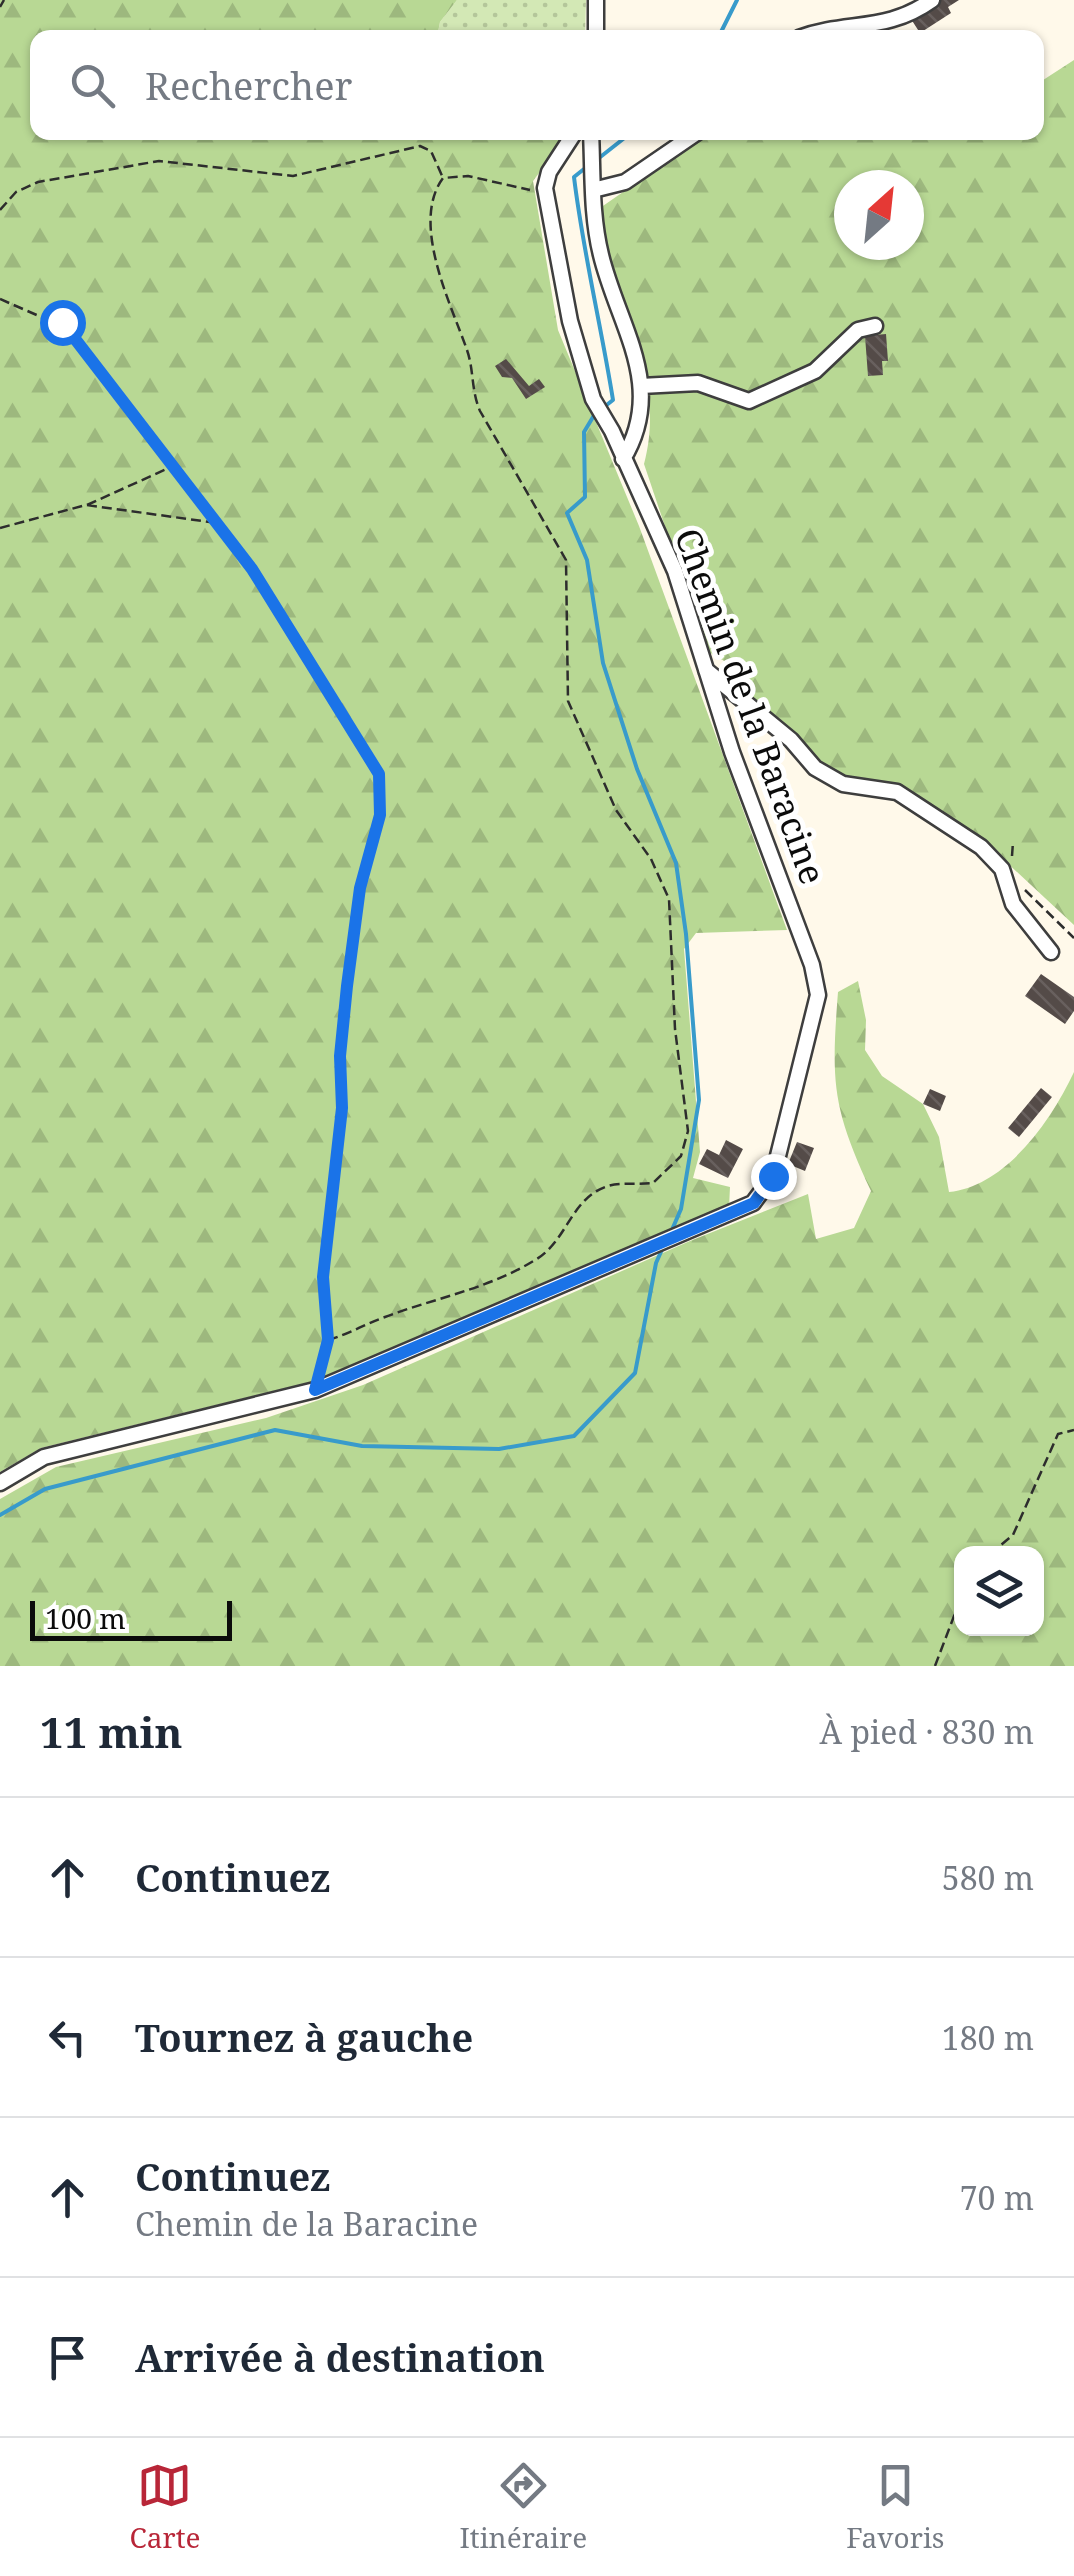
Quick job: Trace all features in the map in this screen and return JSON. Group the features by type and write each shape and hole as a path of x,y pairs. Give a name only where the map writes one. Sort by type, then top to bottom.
{"street":[{"path":"596,0 596,30"},
{"path":"852,30 910,16 932,0"},
{"path":"545,188 570,140"},
{"path":"591,140 602,257 632,343 641,386 639,432 623,459"},
{"path":"593,190 625,182 686,140"},
{"name":"Chemin de la Baracine","path":"0,1483 44,1457 315,1390 754,1203 773,1176 818,994 802,937 706,670 675,571 593,400 577,352 545,188"},
{"path":"641,386 698,383 749,401 815,370 858,330 875,326"},
{"path":"706,670 791,740 816,768 843,784 897,792 923,806 1002,869 1014,904 1051,952"}],"path":[{"path":"0,7 4,0"},
{"path":"0,210 16,192 38,182 159,161 293,176 420,146 431,151 442,178"},
{"path":"442,178 468,176 524,190 545,188"},
{"path":"328,1340 354,1333 384,1317 454,1297 536,1260 556,1245 572,1215 594,1192 612,1184 653,1183 682,1156 688,1132 674,1028 668,899 651,860 616,810 568,701 566,560 504,458 470,388 466,349 446,298 429,219 432,193 442,178"},
{"path":"0,300 62,322 71,330 252,569 379,774 380,815 360,888 340,1056 342,1108 323,1277 328,1340 315,1390"},
{"path":"0,528 86,505 172,466"},
{"path":"86,505 205,518 217,523"},
{"path":"1002,869 1074,938"},
{"path":"999,1546 1012,1535 1058,1434 1074,1430"},
{"path":"936,1666 954,1617"}],"green space":[{"path":"0,0 457,0 438,30 30,30 30,140 564,140 533,181 558,330 639,526 787,930 696,933 684,949 700,1152 693,1178 730,1187 729,1208 335,1376 41,1448 0,1472"},
{"path":"457,0 586,0 585,30 438,30"},
{"path":"1074,60 1074,925 988,845 915,794 890,784 856,781 823,764 793,732 765,713 726,662 707,651 644,464 650,428 648,394 602,242 600,208 698,140 1044,140 1044,79"},
{"path":"858,981 866,1020 865,1050 882,1076 923,1104 939,1137 949,1192 989,1178 1008,1164 1053,1111 1074,1072 1074,1666 0,1666 0,1499 56,1467 266,1418 363,1385 690,1241 808,1194 816,1239 854,1228 871,1191 842,1115 835,1050 838,992"}],"building":[{"path":"940,0 959,0 948,7 951,13 925,30 918,30 911,19"},
{"path":"886,334 888,361 882,361 883,375 868,376 865,336"},
{"path":"506,359 529,386 539,379 545,387 526,399 512,378 502,377 495,366"},
{"path":"1041,974 1074,997 1074,1011 1065,1024 1025,996"},
{"path":"1041,1088 1052,1097 1019,1137 1008,1128"},
{"path":"930,1089 946,1096 940,1111 923,1104"},
{"path":"726,1140 743,1149 728,1178 699,1164 707,1149 719,1155"},
{"path":"797,1142 814,1148 805,1171 788,1164"}],"waterway":[{"path":"722,30 737,0"},
{"path":"599,158 622,140"},
{"path":"584,169 574,177 613,400 604,407"},
{"path":"596,412 584,432 585,497 567,513 587,560 603,663 637,769 676,863 686,934 699,1100 681,1209 671,1232"},
{"path":"0,1515 45,1489 275,1430 362,1446 499,1449 574,1436 635,1373 656,1263 664,1245"}],"route":[{"path":"62,322 252,569 379,774 380,815 360,888 347,986 340,1056 342,1108 323,1277 328,1340 315,1390 754,1203 773,1176"}]}
